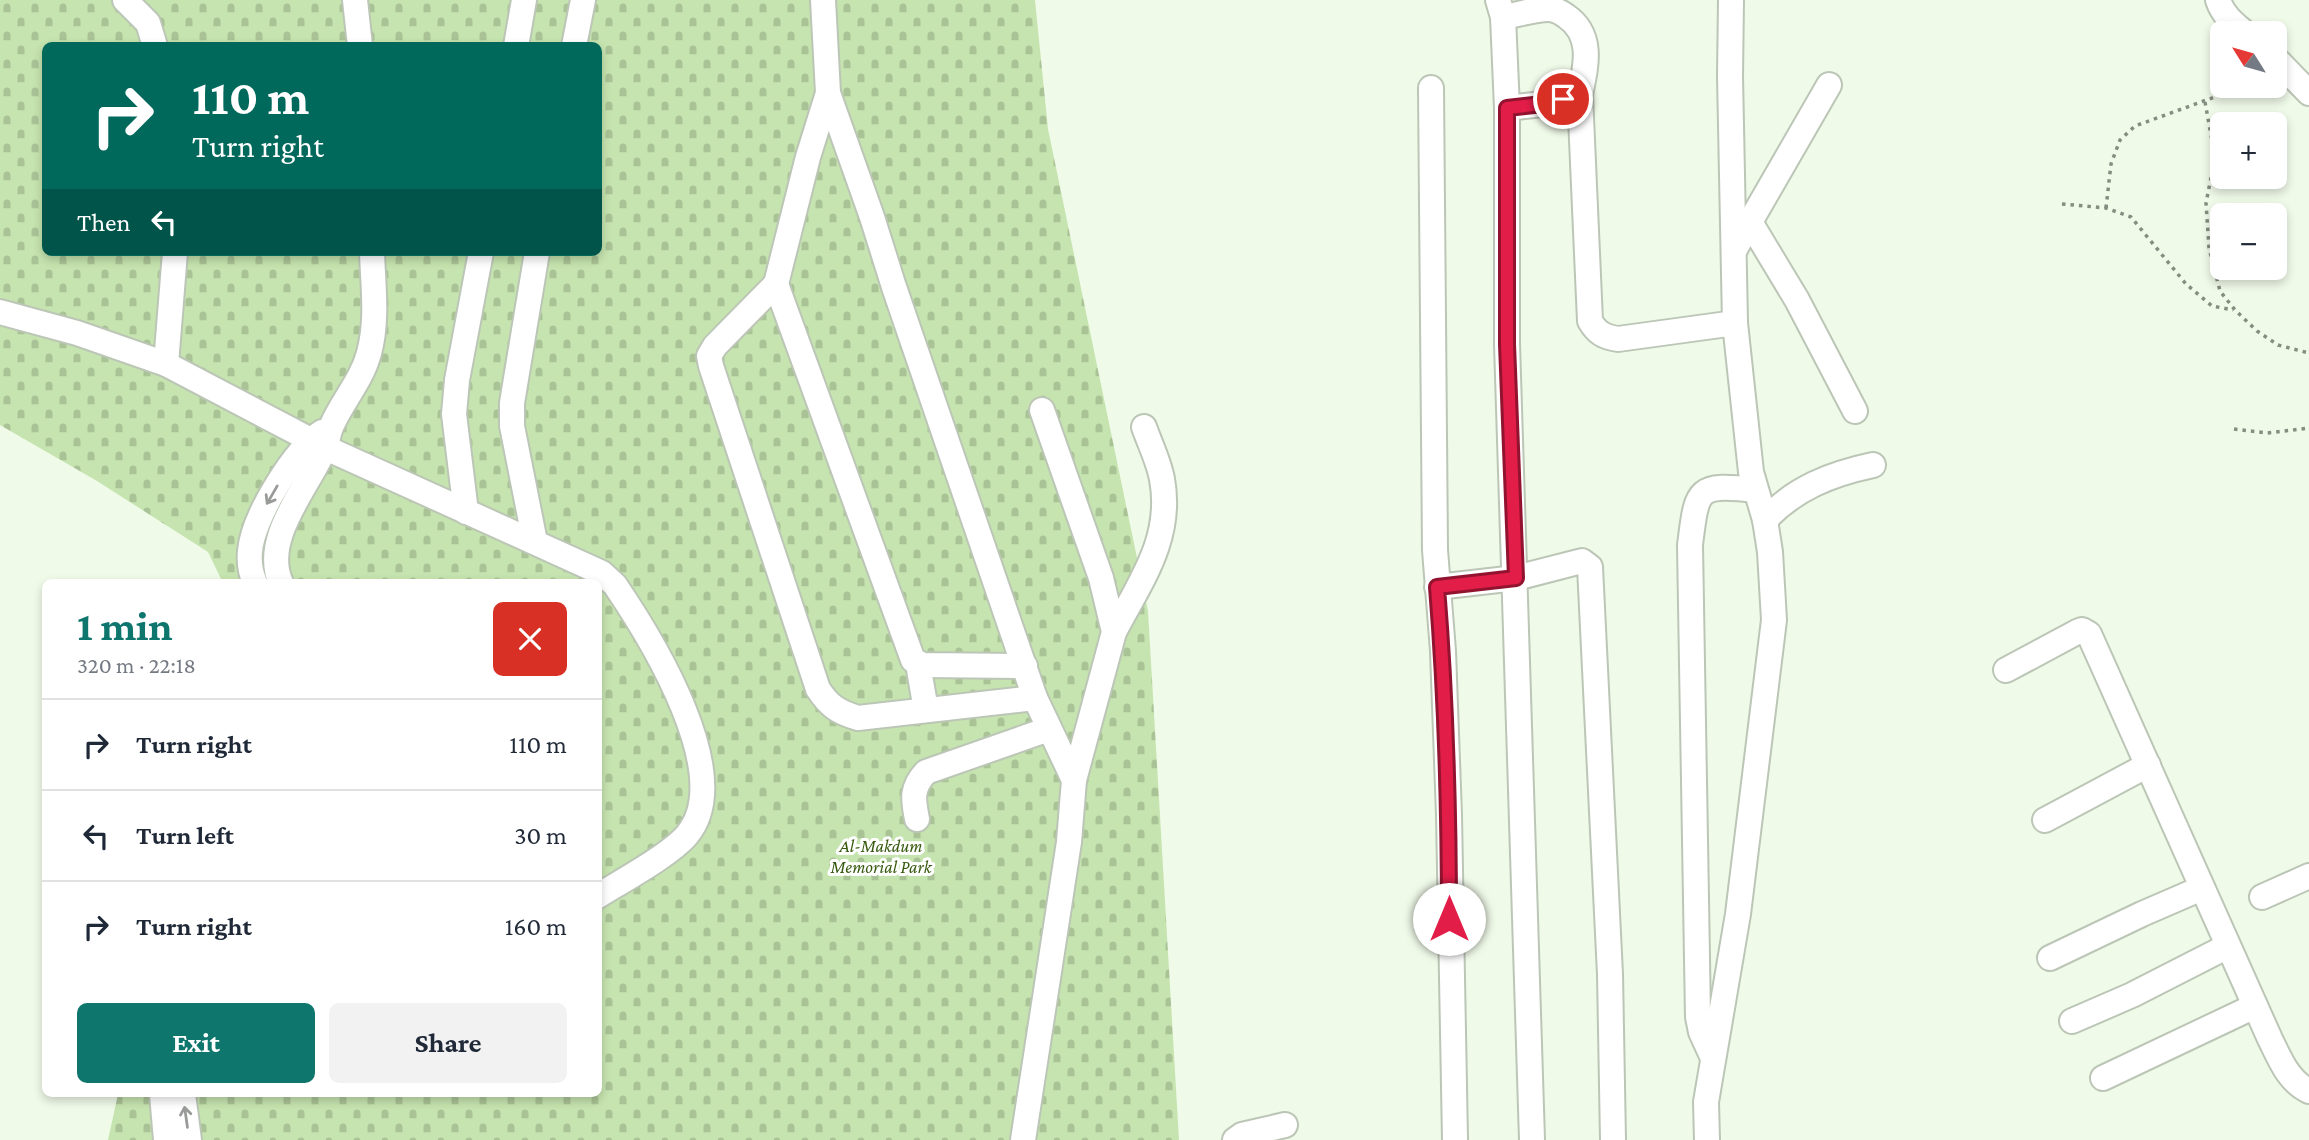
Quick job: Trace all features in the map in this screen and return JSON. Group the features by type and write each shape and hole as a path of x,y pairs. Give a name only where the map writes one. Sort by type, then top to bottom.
{"street":[{"path":"125,0 148,23 154,42"},
{"path":"355,0 360,42"},
{"path":"517,42 524,0"},
{"path":"576,42 583,0"},
{"path":"822,0 828,93 1035,698 1074,780"},
{"path":"1707,1140 1706,1102 1738,914 1774,620 1774,593 1765,520 1751,472 1735,323 1731,0"},
{"path":"2218,0 2230,21"},
{"path":"1532,1140 1507,344 1507,108 1500,9 1551,9 1575,22 1587,47 1580,95 1590,321 1596,331 1604,337 1618,339 1735,323"},
{"path":"2287,70 2309,93"},
{"path":"1733,251 1829,85"},
{"path":"1431,88 1437,587 1443,651 1449,815 1455,1140"},
{"path":"828,93 808,158 776,284 715,346 709,356 818,689 828,704 839,713 858,718 1035,698"},
{"path":"1507,108 1551,103 1580,95"},
{"path":"1750,222 1797,300 1855,411"},
{"path":"166,364 175,256"},
{"path":"279,579 276,552 280,533 322,437 359,380 369,354 374,327 372,256"},
{"path":"466,512 454,414 457,380 480,256"},
{"path":"535,542 512,426 512,403 536,256"},
{"path":"776,284 913,660 918,664 1025,666"},
{"path":"0,312 77,333 166,364 322,437 466,512 602,573 615,585 676,689 689,720 700,763 704,794 700,814 687,835 670,850 602,893"},
{"path":"1042,410 1101,578 1114,632"},
{"path":"1023,1140 1069,842 1074,780 1114,632 1157,552 1164,523 1162,478 1144,427"},
{"path":"254,579 250,550 260,517 286,472 322,437"},
{"path":"1765,520 1781,503 1800,491 1838,473 1873,465"},
{"path":"1712,1057 1701,1032 1698,1017 1690,545 1695,504 1701,493 1712,487 1755,489"},
{"path":"1437,587 1516,578 1582,561 1590,567 1610,974 1613,1140"},
{"path":"2007,670 2077,632 2086,631 2092,639 2255,1006 2288,1074 2298,1085 2309,1091"},
{"path":"918,664 926,710"},
{"path":"917,819 912,795 917,781 926,772 1049,729"},
{"path":"2045,820 2148,765"},
{"path":"2262,897 2309,876"},
{"path":"2050,958 2202,888"},
{"path":"2072,1021 2132,995 2228,946"},
{"path":"2103,1078 2255,1006"},
{"path":"162,1097 166,1140"},
{"path":"183,1097 189,1140"},
{"path":"1235,1140 1242,1135 1285,1125"}],"path":[{"path":"2106,208 2111,164 2120,140 2135,126 2215,98"},
{"path":"2205,102 2215,156 2206,204 2209,248 2220,291 2257,331 2278,345 2309,353"},
{"path":"2062,204 2106,208 2131,216 2186,284 2211,306 2235,310"},
{"path":"2234,429 2267,433 2309,428"}],"green space":[{"name":"Al-Makdum Memorial Park","path":"0,0 1035,0 1048,129 1148,611 1179,1140 108,1140 117,1097 602,1097 602,579 221,579 208,552 97,481 0,425"}],"route":[{"path":"1449,919 1449,815 1443,651 1437,587 1516,578 1507,344 1507,108 1563,99"}]}
